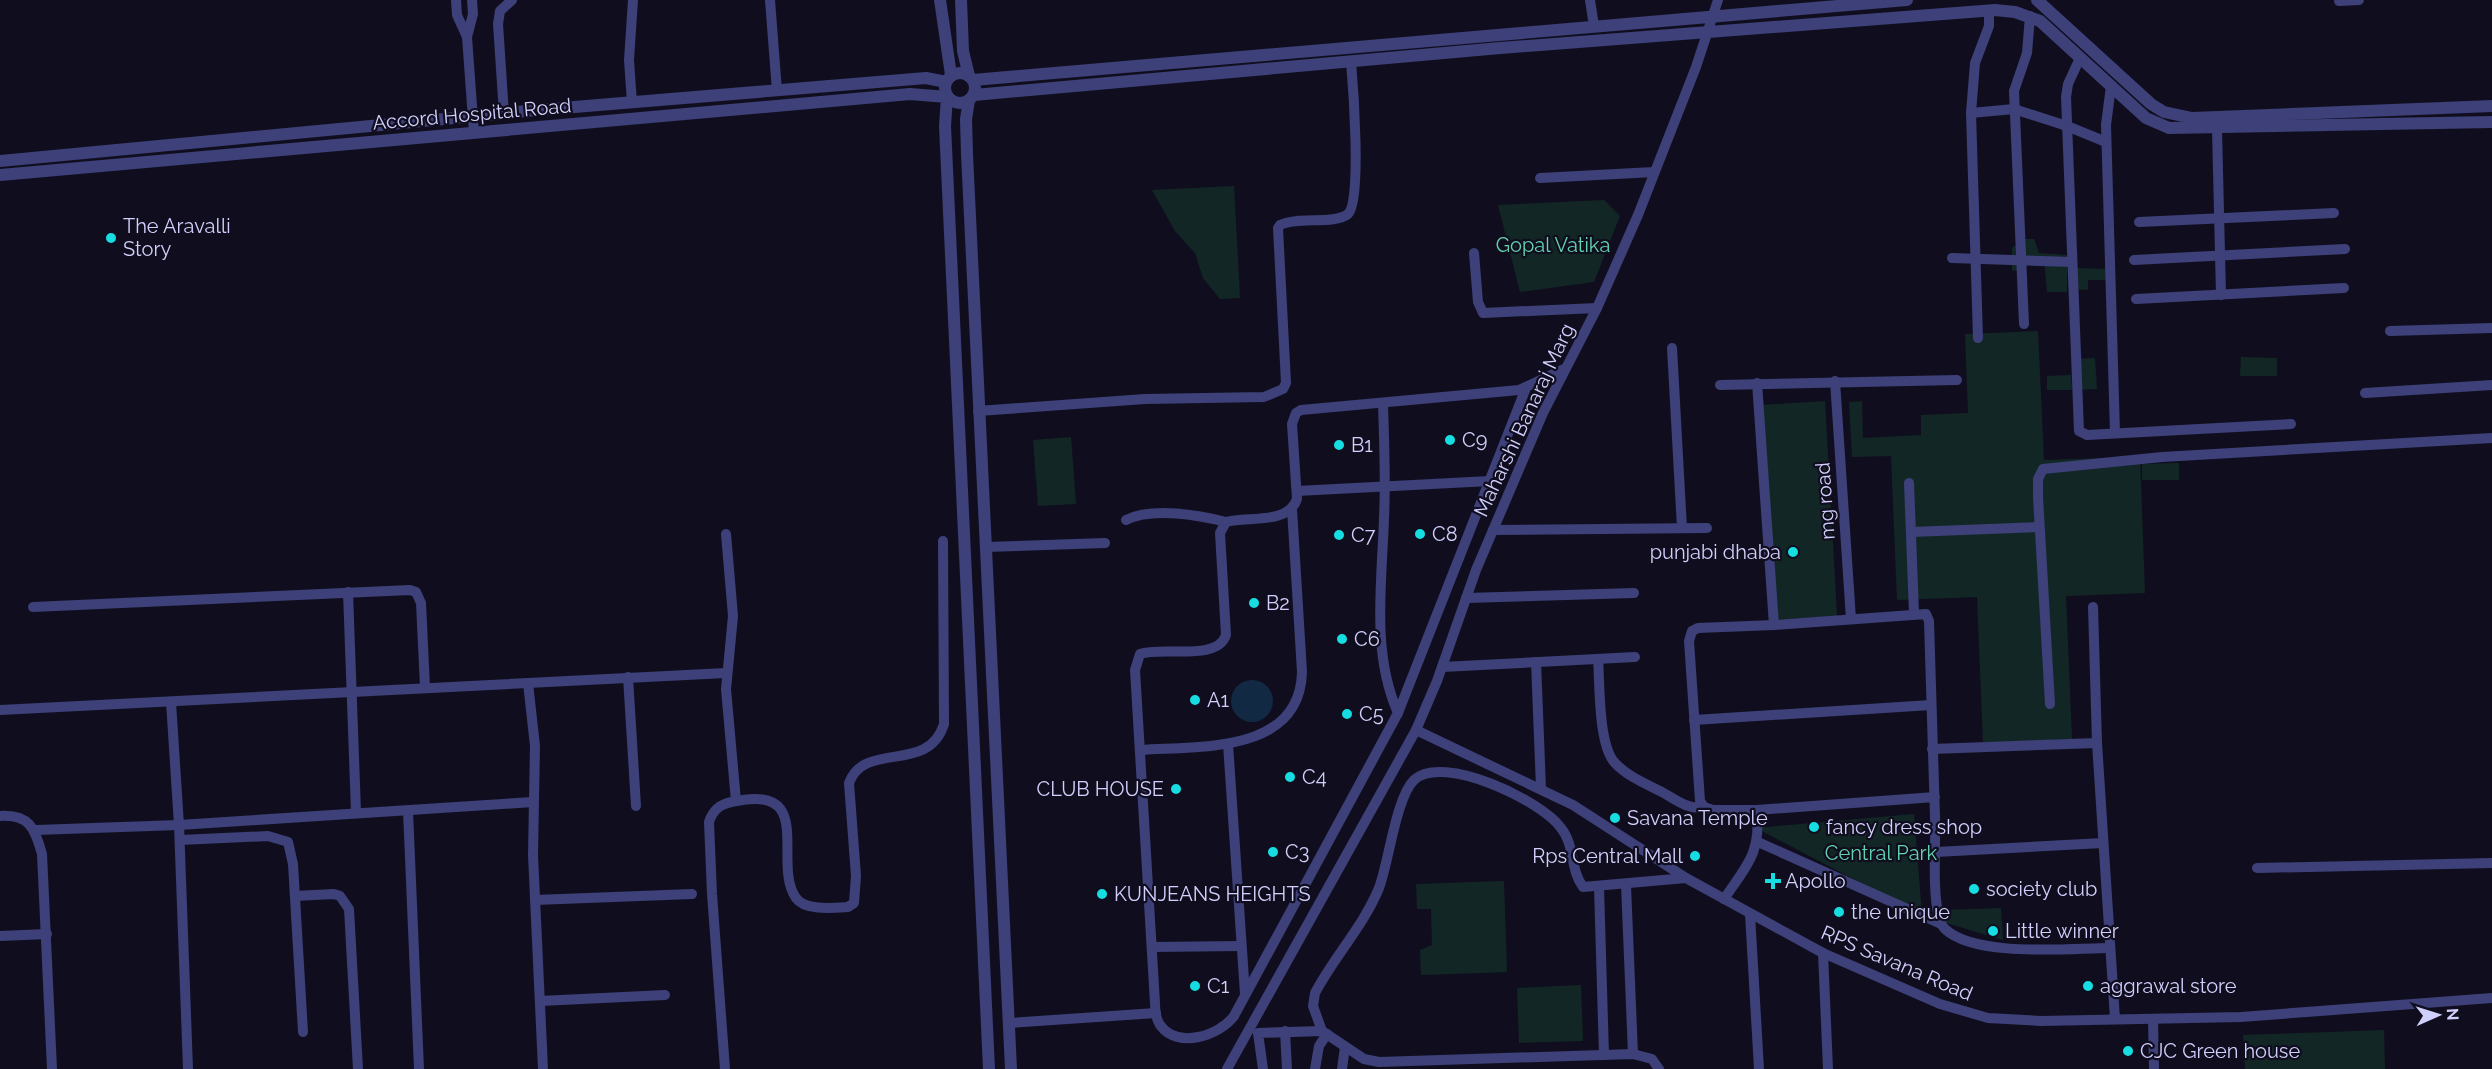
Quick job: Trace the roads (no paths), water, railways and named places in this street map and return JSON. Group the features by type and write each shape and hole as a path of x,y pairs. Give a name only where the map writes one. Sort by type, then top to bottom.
{"street":[{"path":"456,0 457,15 467,37"},
{"path":"472,0 473,14 467,37 474,133"},
{"path":"504,114 498,24 500,11 512,0"},
{"path":"632,103 629,60 633,0"},
{"path":"770,0 777,91"},
{"path":"940,0 949,78 944,116 989,1069"},
{"path":"961,0 963,51 971,78 967,143 1011,1069"},
{"path":"1590,0 1594,26"},
{"name":"Maharshi Banaraj Marg","path":"1227,1069 1416,730 1493,530 1564,369 1597,308 1654,172 1718,0"},
{"path":"0,161 504,114 926,78 949,78 961,72 971,78 1907,0"},
{"path":"2037,0 2151,104 2178,116 2192,118 2492,106"},
{"path":"2339,1 2359,0"},
{"path":"947,97 958,103 971,97 1351,62 1989,10 2014,12 2040,21 2111,86 2157,124 2183,130 2492,122"},
{"path":"1978,338 1971,113 1975,63 1988,31 1989,10"},
{"path":"2024,324 2014,91 2027,53 2030,16"},
{"path":"2080,58 2068,84 2067,126 2079,431 2087,435 2290,424"},
{"path":"978,411 1145,399 1264,397 1283,389 1286,383 1278,228 1280,225 1293,221 1343,216 1351,209 1355,195 1355,161 1351,62"},
{"path":"2111,86 2106,142 2115,433"},
{"name":"Accord Hospital Road","path":"0,175 910,94 947,97"},
{"path":"1971,113 2014,109 2067,126 2106,142"},
{"path":"2217,129 2221,295"},
{"path":"1540,178 1654,172"},
{"path":"2139,222 2334,213"},
{"path":"2134,260 2345,249"},
{"path":"1474,253 1478,302 1483,313 1597,308"},
{"path":"1952,258 2072,262"},
{"path":"2136,299 2344,288"},
{"path":"2390,331 2492,328"},
{"path":"1672,348 1682,528"},
{"path":"1141,750 1242,742 1279,724 1292,710 1299,694 1302,672 1292,509 1297,499 1292,424 1296,413 1526,388 1564,369"},
{"path":"1720,385 1957,380"},
{"name":"mg road","path":"1835,381 1851,619"},
{"path":"1757,383 1774,625"},
{"path":"2365,393 2492,385"},
{"path":"1226,522 1222,526 1219,541 1226,635 1223,643 1211,650 1149,651 1140,654 1135,670 1156,1013 1158,1023 1167,1032 1181,1036 1207,1036 1228,1024 1398,713 1526,388"},
{"path":"1383,403 1385,485 1381,647 1389,693 1398,713"},
{"path":"2050,704 2038,479 2039,474 2047,466 2492,438"},
{"path":"1297,491 1490,481"},
{"path":"1909,483 1914,613"},
{"path":"1126,520 1141,515 1190,514 1226,522 1282,515 1292,509"},
{"path":"1911,532 2039,527"},
{"path":"1493,530 1707,528"},
{"path":"726,534 733,616 726,673 736,801"},
{"path":"725,1069 709,822 719,806 736,801 762,800 776,804 783,812 787,825 790,883 795,896 801,903 833,908 848,907 854,903 856,876 849,783 854,771 863,765 921,752 933,746 940,738 944,724 943,542"},
{"path":"985,547 1105,543"},
{"path":"33,607 402,589 416,592 421,603 425,687"},
{"path":"348,592 356,813"},
{"path":"1466,598 1634,593"},
{"path":"2093,608 2097,743 2115,1019"},
{"path":"1704,807 1700,801 1694,720 1689,640 1692,631 1698,628 1926,614 1929,621 1938,909 1941,924"},
{"path":"1442,667 1635,657"},
{"path":"1598,659 1604,736 1611,758 1627,773 1695,808 1757,810 1935,797"},
{"path":"1536,662 1541,788"},
{"path":"0,710 726,673"},
{"path":"628,677 636,806"},
{"path":"528,683 535,746 533,802 535,900 543,1069"},
{"path":"171,702 180,840 188,1069"},
{"path":"1694,720 1931,705"},
{"name":"RPS Savana Road","path":"1416,730 1573,805 1686,878 1823,953 1940,1004 1988,1018 2041,1021 2241,1017 2492,998"},
{"path":"1932,749 2097,743"},
{"path":"1228,744 1245,994"},
{"path":"1315,1069 1324,1033 1313,1006 1315,993 1379,889 1406,790 1419,777 1448,773 1467,777 1509,791 1549,813 1570,842 1583,887 1686,878"},
{"path":"36,830 179,825 533,802"},
{"path":"1724,899 1754,853 1758,842 1757,810"},
{"path":"408,811 419,1069"},
{"path":"0,816 21,817 36,830 42,854 52,1069"},
{"path":"180,840 268,836 281,838 288,842 292,851 303,1032"},
{"path":"1758,842 1941,924 1950,932 1967,940 2005,948 2110,948"},
{"path":"1936,852 2103,843"},
{"path":"2257,868 2492,863"},
{"path":"1626,885 1633,1054"},
{"path":"1599,887 1604,1055"},
{"path":"295,896 334,894 340,896 349,909 358,1069"},
{"path":"535,900 692,894"},
{"path":"1750,914 1759,1069"},
{"path":"0,936 47,934"},
{"path":"1153,947 1240,946"},
{"path":"1823,953 1828,1069"},
{"path":"540,1001 665,995"},
{"path":"1009,1023 1156,1013"},
{"path":"2153,1018 2154,1069"},
{"path":"1263,1069 1258,1032 1285,1031 1324,1033 1371,1065 1475,1065 1633,1054 1652,1059 1659,1069"},
{"path":"1285,1031 1287,1069"},
{"path":"1342,1069 1345,1047"}],"water":[{"path":"1252,680 1267,686 1273,701 1267,716 1252,722 1237,716 1231,701 1237,686"}],"place":[{"name":"The Aravalli Story","path":"111,238"},
{"name":"C9","path":"1450,440"},
{"name":"B1","path":"1339,445"},
{"name":"C8","path":"1420,534"},
{"name":"C7","path":"1339,535"},
{"name":"punjabi dhaba","path":"1793,552"},
{"name":"B2","path":"1254,603"},
{"name":"C6","path":"1342,639"},
{"name":"A1","path":"1195,700"},
{"name":"C5","path":"1347,714"},
{"name":"C4","path":"1290,777"},
{"name":"CLUB HOUSE","path":"1176,789"},
{"name":"Savana Temple","path":"1615,818"},
{"name":"fancy dress shop","path":"1814,827"},
{"name":"C3","path":"1273,852"},
{"name":"Rps Central Mall","path":"1695,856"},
{"name":"Apollo","path":"1773,881"},
{"name":"society club","path":"1974,889"},
{"name":"KUNJEANS HEIGHTS","path":"1102,894"},
{"name":"the unique","path":"1839,912"},
{"name":"Little winner","path":"1993,931"},
{"name":"C1","path":"1195,986"},
{"name":"aggrawal store","path":"2088,986"},
{"name":"CJC Green house","path":"2128,1051"}],"park label":[{"name":"Gopal Vatika","path":"1553,245"},
{"name":"Central Park","path":"1881,853"}]}
